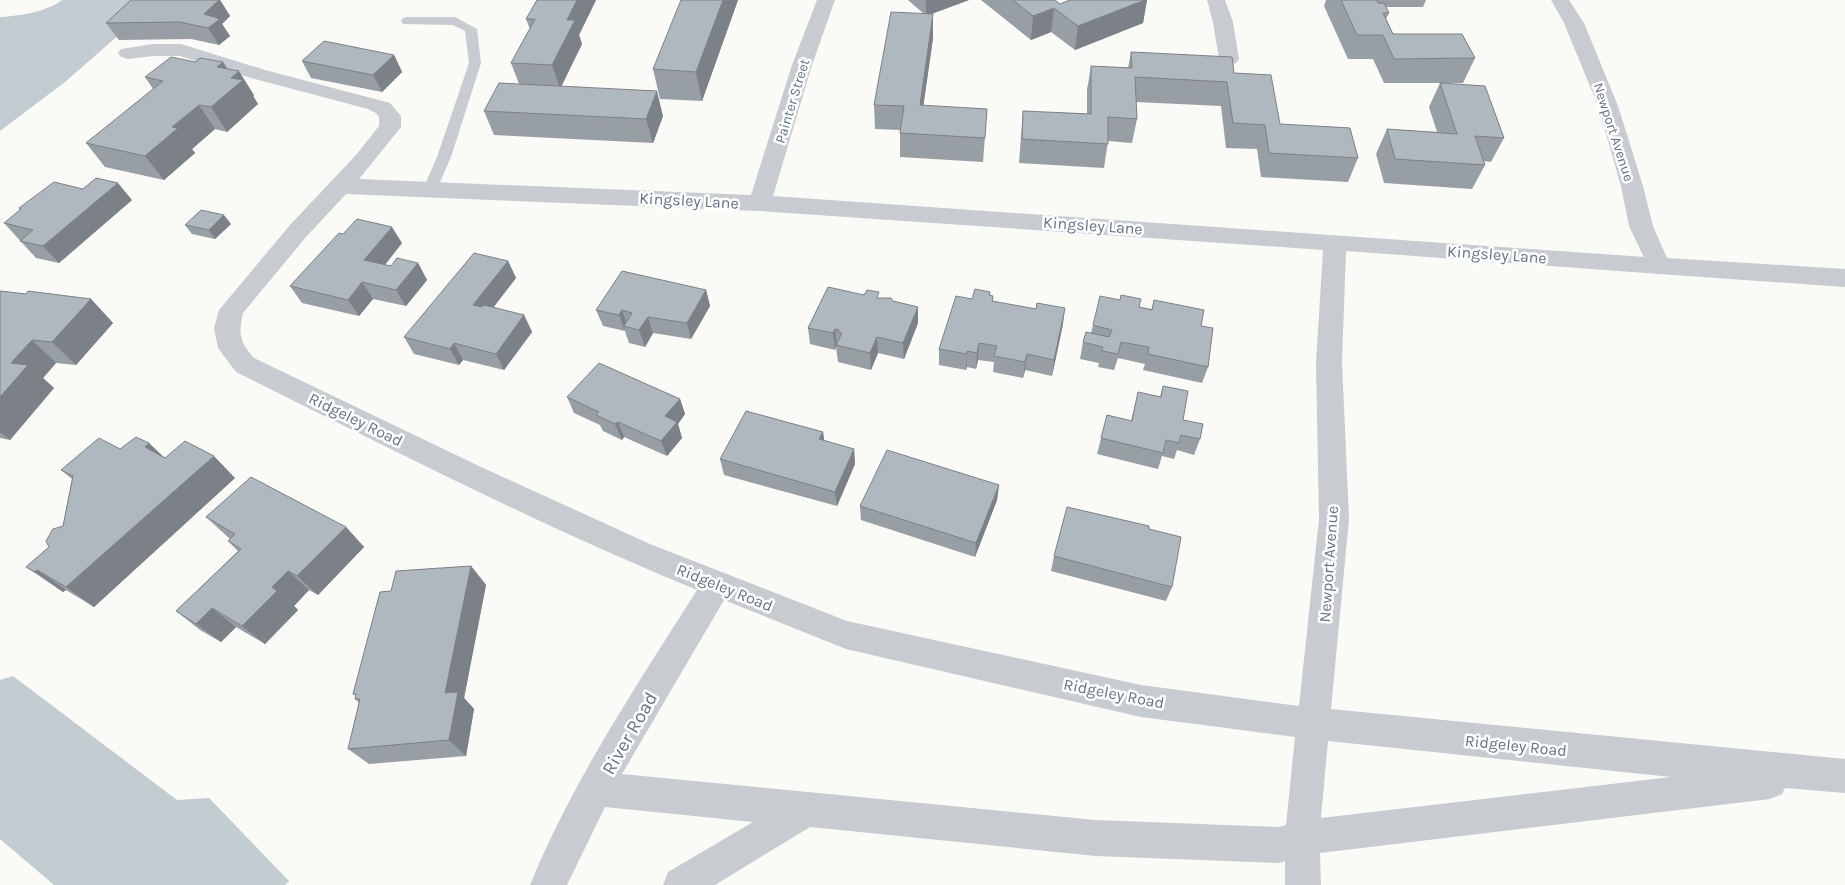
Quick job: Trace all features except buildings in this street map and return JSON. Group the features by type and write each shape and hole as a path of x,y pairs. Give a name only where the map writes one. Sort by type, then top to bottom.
{"street":[{"name":"Painter Street","path":"760,203 802,66 826,0"},
{"path":"1216,0 1223,22 1229,59"},
{"name":"Newport Avenue","path":"1560,0 1574,23 1608,106 1632,186 1641,226 1659,266"},
{"name":"Ridgeley Road","path":"128,53 152,50 181,50 258,74 383,108 390,116 390,126 364,160 231,310 227,328 231,348 245,365 471,475 640,553 846,635 1141,701 1315,724 1833,776"},
{"name":"Kingsley Lane","path":"340,186 760,203 1845,278"},
{"name":"Newport Avenue","path":"1303,885 1302,838 1315,724 1334,519 1329,362 1335,243"},
{"name":"River Road","path":"548,885 596,789 649,696 717,585"},
{"name":"Ridgeley Road","path":"596,789 1096,838 1279,845 1302,838 1833,776"},
{"path":"681,885 808,809"}],"lane":[{"path":"407,21 455,21 471,29 473,41 475,63 450,142 430,189"}],"shaded area":[{"path":"62,0 159,0 65,82 0,131 0,17 32,13 48,8"},
{"path":"13,676 177,800 209,798 289,881 285,885 54,885 0,839 0,680"}]}
